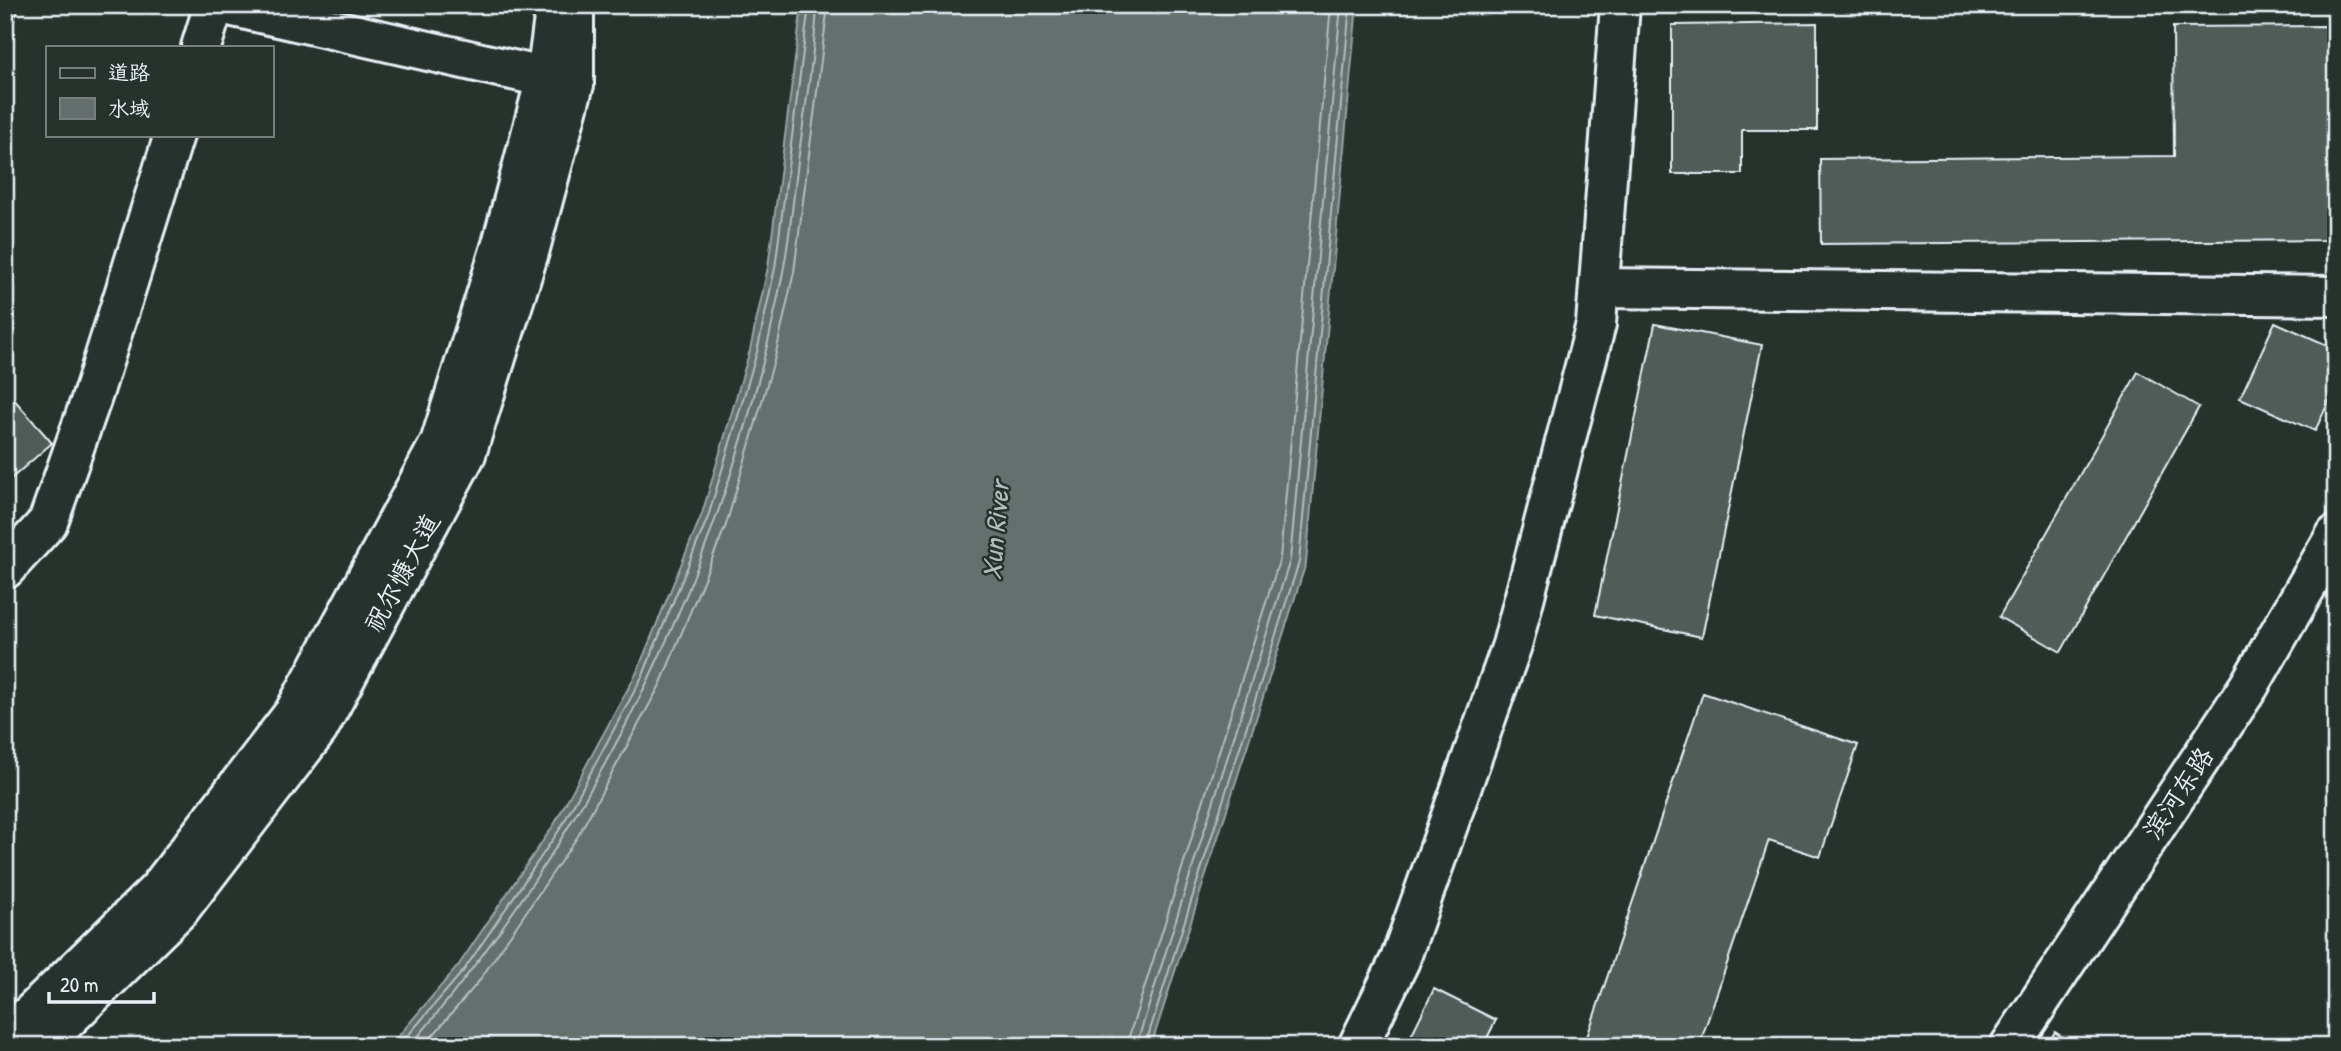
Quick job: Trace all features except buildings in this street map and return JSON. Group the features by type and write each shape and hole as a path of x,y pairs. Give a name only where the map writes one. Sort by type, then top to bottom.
{"main road":[{"path":"201,46 214,5"},
{"path":"225,5 560,81"},
{"name":"祝尔慷大道","path":"5,1039 158,890 294,713 440,443 502,244 560,81 555,5"},
{"name":"祝尔慷大道","path":"40,1046 180,909 318,729 466,454 529,252 574,5"},
{"path":"1358,1046 1400,960 1513,645 1595,324 1620,5"},
{"path":"5,569 48,522 93,394 174,136"},
{"path":"1599,288 2336,296"},
{"name":"滨河东路","path":"2010,1046 2249,686 2336,535"}],"water":[{"name":"Xun River","path":"802,5 1357,5 1306,563 1151,1046 390,1046 458,966 555,823 637,672 702,514 750,350 768,267"}]}
